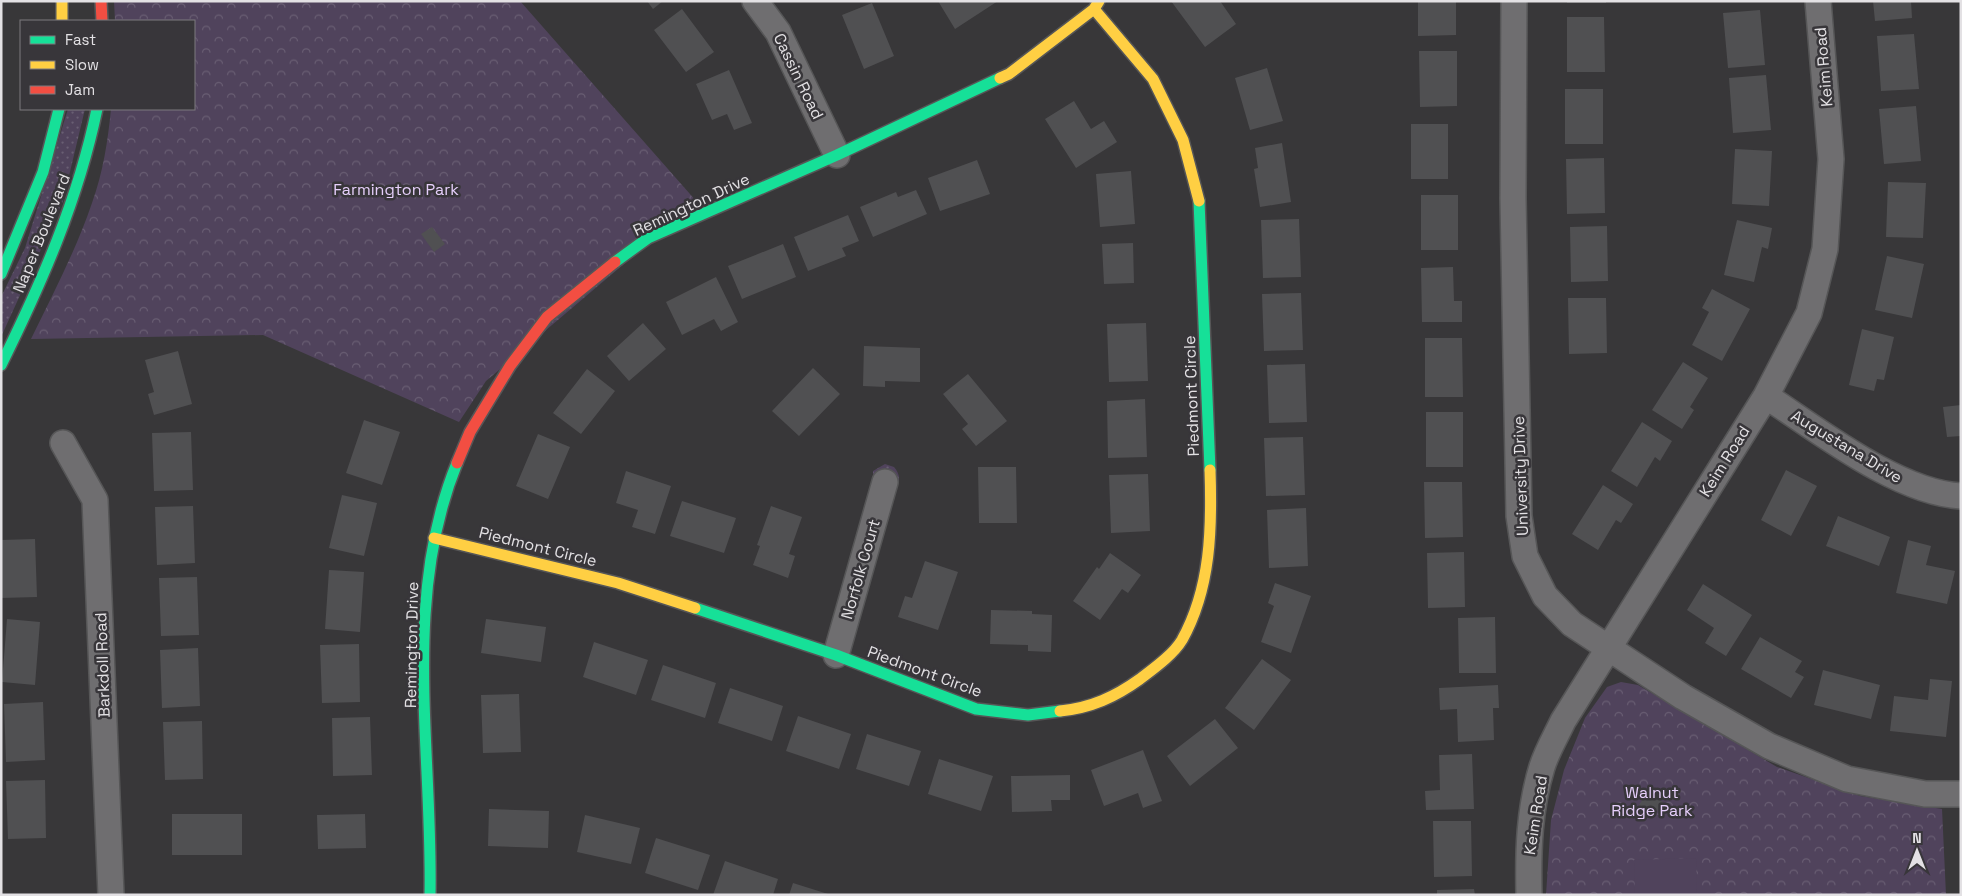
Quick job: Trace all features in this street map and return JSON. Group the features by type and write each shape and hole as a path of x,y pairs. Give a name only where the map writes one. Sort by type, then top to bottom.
{"street":[{"path":"62,1 62,20"},
{"path":"101,1 102,20"},
{"name":"Cassin Road","path":"755,1 778,32 837,155"},
{"name":"University Drive","path":"1514,1 1513,198 1520,524 1525,556 1545,596 1572,624 1607,648 1683,698 1769,746 1847,779 1924,794 1961,794"},
{"name":"Keim Road","path":"1529,895 1528,849 1533,806 1542,766 1563,721 1766,396 1809,313 1825,249 1831,159 1818,1"},
{"name":"Remington Drive","path":"430,895 431,841 423,654 426,586 434,538 449,483 470,432 510,366 547,317 648,238 837,155 1009,74 1096,5"},
{"name":"Piedmont Circle","path":"434,538 618,583 836,655 976,709 1028,715 1082,709 1117,695 1153,669 1181,642 1201,594 1212,526 1200,206 1183,140 1153,79 1096,5"},
{"name":"Naper Boulevard","path":"1,274 21,232 41,178 55,133 58,110"},
{"name":"Naper Boulevard","path":"1,365 54,253 78,191 92,139 96,110"},
{"name":"Augustana Drive","path":"1766,396 1866,461 1919,487 1936,493 1961,496"},
{"name":"Barkdoll Road","path":"62,443 95,500 111,895"},
{"name":"Norfolk Court","path":"836,655 885,482"}],"green space":[{"name":"Farmington Park","path":"114,1 520,1 697,202 486,381 459,422 263,335 31,339 56,289 92,203 104,156 111,110 195,110 195,20 115,20"},
{"path":"68,110 85,110 63,201 1,337 1,297 25,248"},
{"path":"885,464 894,467 898,472 899,480 895,488 873,486 873,471"},
{"name":"Walnut Ridge Park","path":"1621,682 1638,685 1777,767 1860,796 1942,809 1946,895 1546,895 1551,820 1564,770 1585,718 1607,687"},
{"path":"1696,858 1697,895 1635,895 1634,860"}],"building":[{"path":"647,1 663,1 653,9"},
{"path":"938,1 998,1 955,29"},
{"path":"1171,1 1220,1 1236,24 1205,47"},
{"path":"1418,1 1456,1 1456,35 1418,36"},
{"path":"1567,1 1606,1 1606,3 1567,3"},
{"path":"1873,1 1911,1 1912,18 1875,21"},
{"path":"872,3 894,56 864,69 842,15"},
{"path":"682,9 714,52 686,72 654,30"},
{"path":"1760,10 1765,65 1728,68 1723,13"},
{"path":"1567,17 1604,17 1605,72 1567,72"},
{"path":"1914,34 1919,89 1881,91 1877,36"},
{"path":"1419,51 1457,51 1457,106 1420,107"},
{"path":"1267,68 1283,121 1250,130 1235,78"},
{"path":"729,70 752,123 734,130 727,114 712,120 696,84"},
{"path":"1766,75 1771,130 1733,133 1729,78"},
{"path":"1565,89 1603,89 1603,144 1565,144"},
{"path":"1074,101 1091,129 1104,121 1117,142 1076,168 1045,119"},
{"path":"1916,106 1921,161 1884,164 1879,109"},
{"path":"1411,124 1448,124 1448,179 1411,179"},
{"path":"1282,143 1291,202 1260,207 1254,169 1258,168 1255,148"},
{"path":"1735,149 1772,151 1769,206 1732,204"},
{"path":"1604,158 1605,213 1567,214 1566,159"},
{"path":"977,160 990,194 940,211 928,178"},
{"path":"1131,171 1135,224 1100,227 1096,174"},
{"path":"1888,182 1926,183 1923,238 1886,237"},
{"path":"916,190 927,214 873,237 860,207 896,192 898,197"},
{"path":"1421,195 1458,195 1458,250 1421,250"},
{"path":"848,215 859,241 842,248 846,256 808,271 794,237"},
{"path":"1299,219 1301,277 1263,278 1261,220"},
{"path":"1737,220 1772,228 1768,249 1762,247 1754,282 1724,275"},
{"path":"1607,226 1608,281 1571,282 1570,227"},
{"path":"432,227 445,244 434,252 421,234"},
{"path":"1133,243 1134,283 1104,284 1102,244"},
{"path":"783,244 796,277 742,299 728,266"},
{"path":"1887,256 1924,264 1912,318 1875,310"},
{"path":"1453,267 1454,301 1462,301 1462,322 1422,322 1421,268"},
{"path":"716,277 738,322 721,331 714,319 682,335 666,302"},
{"path":"1712,289 1750,309 1722,361 1692,345 1709,312 1702,308"},
{"path":"1301,293 1303,350 1264,351 1262,294"},
{"path":"1568,298 1606,298 1607,353 1569,354"},
{"path":"643,323 666,349 629,381 607,356"},
{"path":"1146,323 1148,381 1109,382 1107,324"},
{"path":"1862,329 1894,337 1884,380 1877,379 1874,391 1849,385"},
{"path":"1425,338 1462,338 1463,397 1425,397"},
{"path":"864,346 920,348 920,382 885,381 885,387 863,386"},
{"path":"178,351 192,404 154,415 148,394 154,392 145,360"},
{"path":"1683,362 1708,378 1690,407 1694,410 1682,429 1652,410"},
{"path":"1305,364 1307,422 1269,423 1267,365"},
{"path":"813,368 840,394 799,436 772,411"},
{"path":"587,369 615,391 581,434 553,413"},
{"path":"968,374 1007,421 976,446 962,429 968,424 943,394"},
{"path":"1145,399 1147,457 1108,458 1107,401"},
{"path":"1961,405 1961,436 1947,437 1943,407"},
{"path":"1426,412 1463,412 1463,467 1426,467"},
{"path":"364,420 400,432 382,485 346,473"},
{"path":"1642,422 1672,441 1660,461 1655,457 1637,487 1611,471"},
{"path":"191,432 193,490 154,491 152,433"},
{"path":"538,434 570,447 548,499 516,486"},
{"path":"1303,437 1305,495 1266,496 1264,438"},
{"path":"978,467 1016,467 1017,523 979,523"},
{"path":"1786,470 1817,486 1791,536 1761,520"},
{"path":"626,471 671,486 655,534 632,527 638,510 616,503"},
{"path":"1148,474 1150,531 1111,533 1109,475"},
{"path":"1424,482 1462,482 1463,537 1425,538"},
{"path":"1603,485 1633,504 1621,523 1616,520 1598,550 1572,534"},
{"path":"342,495 377,503 364,556 329,548"},
{"path":"682,501 736,518 724,553 670,536"},
{"path":"193,506 195,563 157,565 155,507"},
{"path":"771,506 802,517 789,554 795,556 788,578 753,565 760,546 757,545"},
{"path":"1306,508 1308,566 1269,568 1267,510"},
{"path":"1838,516 1890,537 1879,566 1826,546"},
{"path":"35,539 37,597 1,598 1,540"},
{"path":"1908,540 1931,546 1926,565 1955,571 1947,604 1896,593"},
{"path":"1464,552 1465,607 1428,608 1427,553"},
{"path":"1110,553 1141,575 1128,593 1122,589 1100,620 1073,601 1097,567 1099,569"},
{"path":"925,561 958,572 938,630 898,617 905,596 912,598"},
{"path":"329,570 364,572 360,632 325,629"},
{"path":"197,577 199,635 161,636 159,578"},
{"path":"1275,583 1311,596 1291,653 1261,642 1274,606 1268,603"},
{"path":"1703,584 1752,615 1726,656 1705,643 1714,628 1687,610"},
{"path":"991,610 1032,611 1032,614 1052,615 1051,652 1028,651 1028,645 990,644"},
{"path":"1495,617 1496,673 1459,673 1458,618"},
{"path":"7,619 40,622 35,685 2,682"},
{"path":"486,619 546,627 541,662 481,653"},
{"path":"1760,637 1802,661 1795,672 1804,677 1791,698 1741,669"},
{"path":"594,642 648,660 636,695 583,677"},
{"path":"359,644 360,702 322,703 320,645"},
{"path":"198,648 200,706 162,708 160,650"},
{"path":"1262,659 1291,680 1254,730 1225,708"},
{"path":"663,665 716,683 705,718 651,700"},
{"path":"1823,670 1880,685 1871,719 1814,705"},
{"path":"1930,679 1952,681 1946,737 1890,731 1894,696 1928,700"},
{"path":"1498,685 1499,708 1493,708 1494,740 1458,742 1457,709 1440,710 1439,688"},
{"path":"730,688 783,706 772,741 718,723"},
{"path":"519,694 521,752 483,753 481,695"},
{"path":"43,702 45,760 6,762 4,704"},
{"path":"798,716 851,734 839,769 786,751"},
{"path":"370,717 372,775 333,776 332,718"},
{"path":"1215,719 1238,748 1190,786 1167,756"},
{"path":"202,721 203,779 165,780 163,722"},
{"path":"867,734 921,751 909,786 856,769"},
{"path":"1143,750 1162,801 1143,808 1138,793 1104,806 1091,770"},
{"path":"1472,754 1474,809 1426,810 1425,791 1440,790 1439,755"},
{"path":"939,759 993,776 981,811 928,794"},
{"path":"1070,775 1070,800 1051,800 1052,811 1012,812 1011,776"},
{"path":"45,780 46,838 8,839 6,781"},
{"path":"1646,793 1663,802 1653,818 1637,809"},
{"path":"489,809 549,811 548,848 488,846"},
{"path":"172,814 242,814 242,855 172,855"},
{"path":"365,814 366,848 318,849 317,815"},
{"path":"585,815 640,828 631,864 577,852"},
{"path":"1433,821 1471,821 1472,876 1434,877"},
{"path":"656,838 710,855 698,890 645,873"},
{"path":"725,861 778,879 773,895 713,895"},
{"path":"793,883 828,894 828,895 789,895"},
{"path":"1474,889 1475,895 1437,895 1437,890"}],"traffic: fast":[{"path":"615,262 648,238 837,155 1000,78"},
{"path":"1,274 43,172 59,110"},
{"path":"1,365 31,303 57,240 80,176 97,110"},
{"path":"1199,201 1210,470"},
{"path":"430,895 430,841 425,731 425,622 430,568 440,515 457,463"},
{"path":"695,608 836,655 976,709 1028,715 1060,711"}],"traffic: slow":[{"path":"62,1 62,20"},
{"path":"1000,78 1009,74 1094,9 1099,1"},
{"path":"1094,9 1153,79 1183,140 1199,201"},
{"path":"1060,711 1071,710 1102,701 1121,691 1140,679 1162,661 1182,640 1199,600 1208,557 1211,514 1210,470"},
{"path":"434,538 618,583 695,608"}],"traffic: jam":[{"path":"101,1 102,20"},
{"path":"457,463 470,432 510,366 547,317 615,262"}]}
